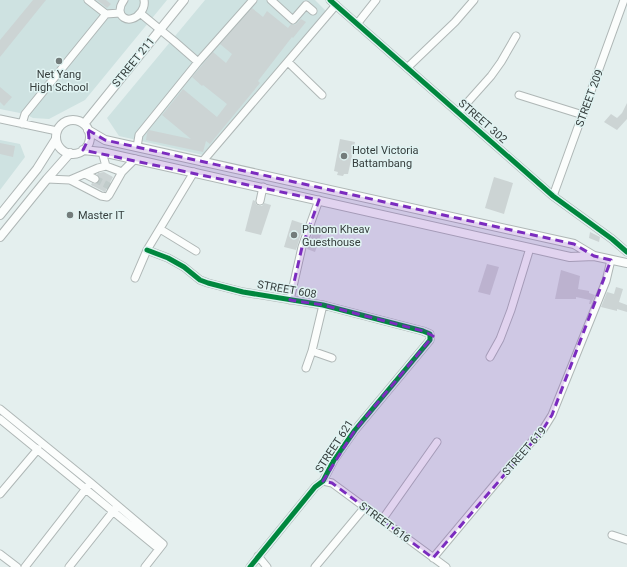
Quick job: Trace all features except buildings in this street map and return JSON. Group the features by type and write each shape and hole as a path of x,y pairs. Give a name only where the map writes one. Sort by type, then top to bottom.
{"main road":[{"name":"STREET 211","path":"86,127 159,30 184,0"},
{"path":"0,215 37,169 62,124 71,120 80,122 105,140 574,244 594,256"},
{"path":"83,150 88,143 89,134 86,127"},
{"path":"57,135 59,147 70,154"},
{"path":"0,237 47,179 70,154 83,150 102,152 263,187 570,257 594,256 626,263"}],"street":[{"path":"88,0 106,14 120,13"},
{"path":"124,0 119,8 120,13 128,19 135,18 140,13 144,8 144,0"},
{"path":"137,147 140,135 198,62 253,0"},
{"path":"271,0 293,20 306,5 313,11"},
{"name":"STREET 302","path":"330,0 553,196 612,239 627,252"},
{"path":"357,24 376,0"},
{"path":"407,68 455,22 474,0"},
{"name":"STREET 209","path":"553,196 624,1"},
{"path":"202,162 336,5"},
{"path":"140,13 198,62"},
{"path":"22,124 25,114 106,14"},
{"path":"458,113 491,76 516,36"},
{"path":"288,62 322,95"},
{"path":"519,95 583,115"},
{"path":"0,119 57,135"},
{"path":"102,152 106,166"},
{"path":"47,179 70,180 101,196 107,197 122,172 135,159"},
{"path":"70,180 106,166 122,172"},
{"path":"135,278 147,250 194,172"},
{"path":"84,174 95,179"},
{"path":"260,201 263,187"},
{"path":"290,300 302,247 319,200"},
{"path":"160,228 196,251"},
{"path":"490,357 500,339 511,310 530,248"},
{"name":"STREET 608","path":"147,250 168,258 208,284 243,292 323,305 423,330 430,334"},
{"path":"626,263 627,252"},
{"name":"STREET 619","path":"433,558 521,453 542,431 552,415 606,281 611,260"},
{"path":"306,368 312,351 323,305"},
{"name":"STREET 621","path":"250,567 315,487 323,481 334,460 355,430 430,340 430,334"},
{"path":"312,351 332,358"},
{"path":"0,409 161,546 145,567"},
{"path":"0,419 38,450 89,486"},
{"path":"382,520 437,442"},
{"path":"0,493 38,450"},
{"name":"STREET 616","path":"323,481 332,483 446,567"},
{"path":"25,567 89,486"},
{"path":"315,567 364,507"},
{"path":"69,567 116,509"},
{"path":"612,535 627,540"},
{"path":"0,554 17,567"},
{"path":"258,556 267,567"}],"highlighted area":[{"path":"88,130 105,140 574,244 594,256 611,260 552,415 542,431 433,558 332,483 323,481 355,430 433,336 423,331 323,305 290,300 302,247 319,200 83,150 89,138"}],"shaded area":[{"name":"Net Yang High School","path":"0,0 167,0 85,100 49,119 33,118 25,114 0,109"},
{"path":"205,0 315,0 326,11 203,155 119,136 107,118"},
{"path":"0,140 20,144 25,157 0,190"}],"tunnel":[{"path":"95,179 111,187"}],"cycle path":[{"path":"330,0 553,196 612,239 627,252"},
{"path":"147,250 168,258 184,267 200,280 208,283 243,292 323,305 430,334 430,340 355,430 334,460 323,481 315,487 250,567"}],"place":[{"name":"Net Yang High School","path":"59,61"},
{"name":"Hotel Victoria Battambang","path":"344,156"},
{"name":"Master IT","path":"70,215"},
{"name":"Phnom Kheav Guesthouse","path":"294,235"}]}
